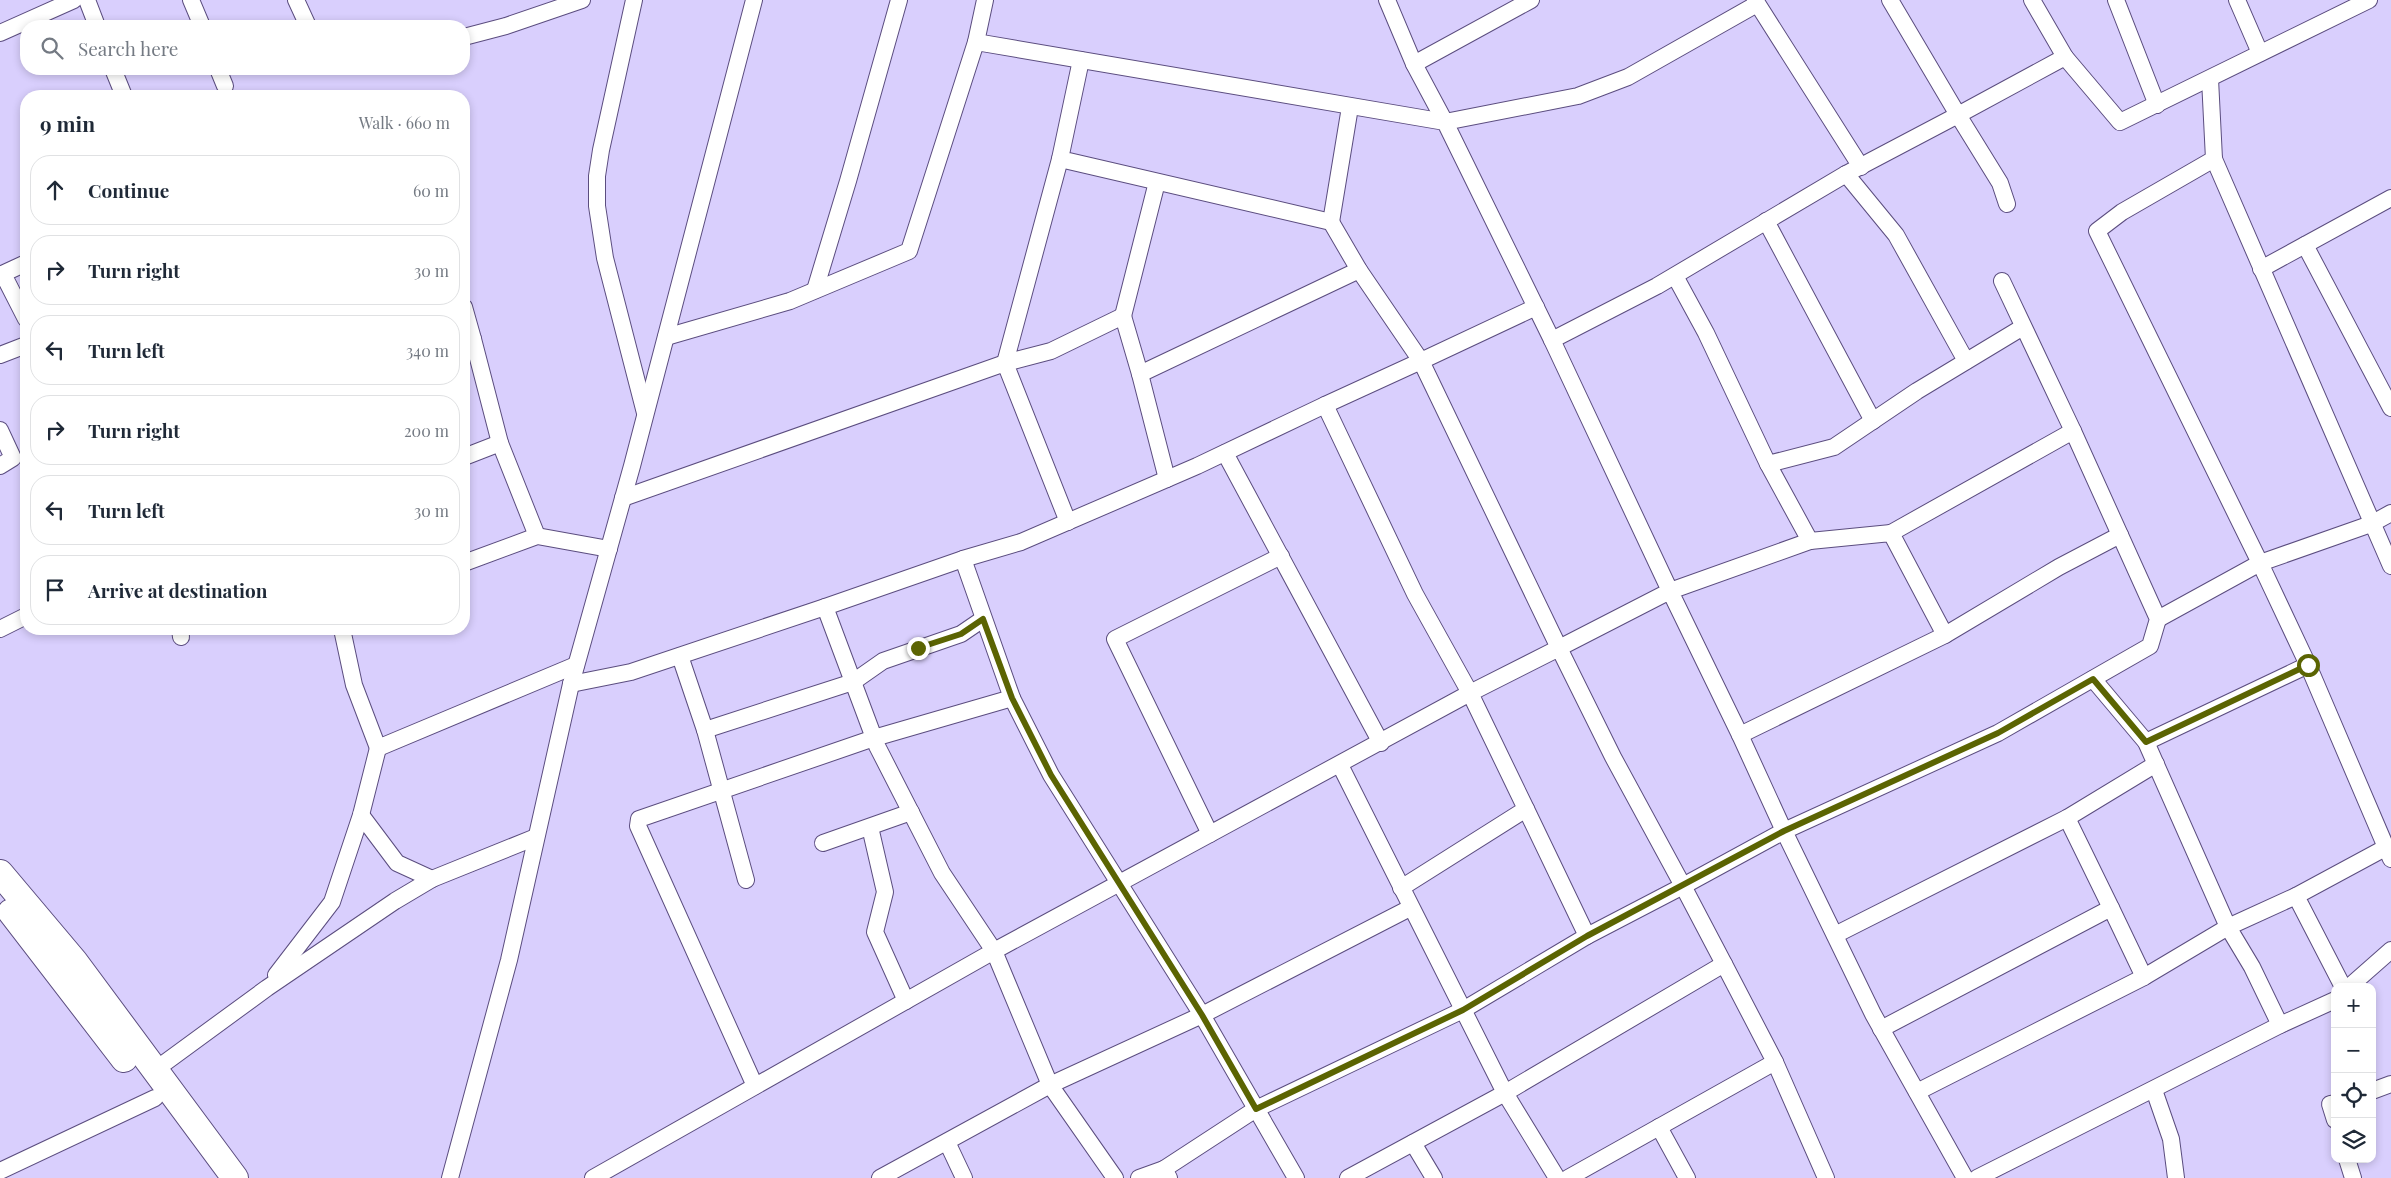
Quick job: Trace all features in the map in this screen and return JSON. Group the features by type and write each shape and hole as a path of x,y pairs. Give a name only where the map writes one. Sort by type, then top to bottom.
{"main road":[{"path":"0,873 74,962 235,1178"},
{"path":"0,898 155,1098 213,1178"}],"street":[{"path":"29,20 74,0"},
{"path":"87,0 95,20"},
{"path":"191,0 199,20"},
{"path":"296,0 305,20"},
{"path":"470,35 506,26 582,0"},
{"path":"634,0 601,150 597,176 597,206 605,258 645,414"},
{"path":"450,1178 508,960 571,684 623,498 754,0"},
{"path":"815,290 848,181 898,0"},
{"path":"666,337 790,301 909,251 976,42 985,0"},
{"path":"1387,0 1414,64 1445,122 1552,340 1784,831 1881,1029 1965,1178"},
{"path":"1414,64 1531,0"},
{"path":"1890,0 2000,183 2007,204"},
{"path":"2032,0 2065,57 2120,122 2210,79 2360,2"},
{"path":"2116,0 2158,104"},
{"path":"2237,0 2260,53"},
{"path":"976,42 1445,122 1578,96 1628,77 1756,2 1853,170 1896,235 1966,362"},
{"path":"0,33 20,24"},
{"path":"1552,340 1675,276 1853,170 2065,57"},
{"path":"1068,522 1004,363 1060,159 1081,60"},
{"path":"115,75 122,90"},
{"path":"220,75 225,86"},
{"path":"2210,79 2214,159 2371,524 2391,566"},
{"path":"1350,107 1332,222 1358,270 1421,361 1613,757 1683,886 1774,1062 1826,1178"},
{"path":"1060,159 1332,222"},
{"path":"1917,1092 2144,977 2228,927 2388,853 2308,665 2097,231 2122,212 2214,159"},
{"path":"1157,182 1123,316 1167,479"},
{"path":"2261,269 2391,198"},
{"path":"1766,221 1873,420"},
{"path":"2305,245 2390,402"},
{"path":"20,266 2,274 20,308"},
{"path":"1140,374 1358,270"},
{"path":"1675,276 1706,333 1768,464 1810,541"},
{"path":"1139,1178 1167,1173 1256,1109 1463,1010 1587,936 1784,831 1998,733 2150,646 2158,619 2073,431 2002,281"},
{"path":"571,684 631,672 825,607 963,558 1021,542 1225,453 1536,307"},
{"path":"623,498 1004,363 1051,351 1123,316"},
{"path":"1768,464 1834,447 1873,420 2023,326"},
{"path":"470,346 500,443 537,536"},
{"path":"0,355 20,347"},
{"path":"1325,405 1415,594 1470,693 1587,936"},
{"path":"0,430 13,459"},
{"path":"594,1178 994,950 1381,743 1470,693 1670,591 1810,541 1891,533 2073,431"},
{"path":"470,455 500,443"},
{"path":"1225,453 1381,743"},
{"path":"2158,619 2260,563 2371,524 2391,513"},
{"path":"1891,533 1945,635"},
{"path":"1740,735 1945,635 2059,566 2120,535"},
{"path":"470,562 537,536 608,549"},
{"path":"1210,834 1115,639 1280,556"},
{"path":"963,558 1012,698 1051,775 1202,1015 1296,1178"},
{"path":"825,607 874,738 911,812 942,873 994,950 1050,1084 1115,1178"},
{"path":"0,628 20,619"},
{"path":"705,730 853,682 883,660 961,634 983,619"},
{"path":"267,988 332,902 361,815 378,748 354,685 343,635"},
{"path":"680,656 723,791 746,880"},
{"path":"378,748 576,665"},
{"path":"2146,742 2308,665"},
{"path":"2093,679 2146,742 2228,927 2252,967 2280,1025"},
{"path":"755,1086 638,826 639,819 874,738 1012,698"},
{"path":"1835,935 2067,818 2156,764"},
{"path":"1340,765 1410,908 1505,1093 1557,1178"},
{"path":"1401,888 1526,809"},
{"path":"823,843 911,812"},
{"path":"361,815 397,863 432,879"},
{"path":"2067,818 2144,977"},
{"path":"870,827 886,892 875,932 906,1001"},
{"path":"154,1070 267,988 394,901 432,879 536,837"},
{"path":"2296,896 2341,983"},
{"path":"880,1178 1050,1084 1202,1015 1410,908"},
{"path":"1881,1029 2111,908"},
{"path":"2354,983 2391,950"},
{"path":"1348,1178 1505,1093 1724,964"},
{"path":"1977,1178 2280,1025 2331,1002"},
{"path":"1568,1178 1774,1062"},
{"path":"2376,1089 2391,1084"},
{"path":"2154,1090 2171,1139 2176,1178"},
{"path":"0,1171 155,1098"},
{"path":"1659,1127 1687,1178"},
{"path":"946,1142 964,1178"},
{"path":"1413,1143 1434,1178"},
{"path":"2348,1163 2353,1178"}],"route":[{"path":"918,648 961,634 983,619 1012,698 1051,775 1202,1015 1256,1109 1463,1010 1587,936 1784,831 1998,733 2093,679 2146,742 2230,700 2308,665"}]}
